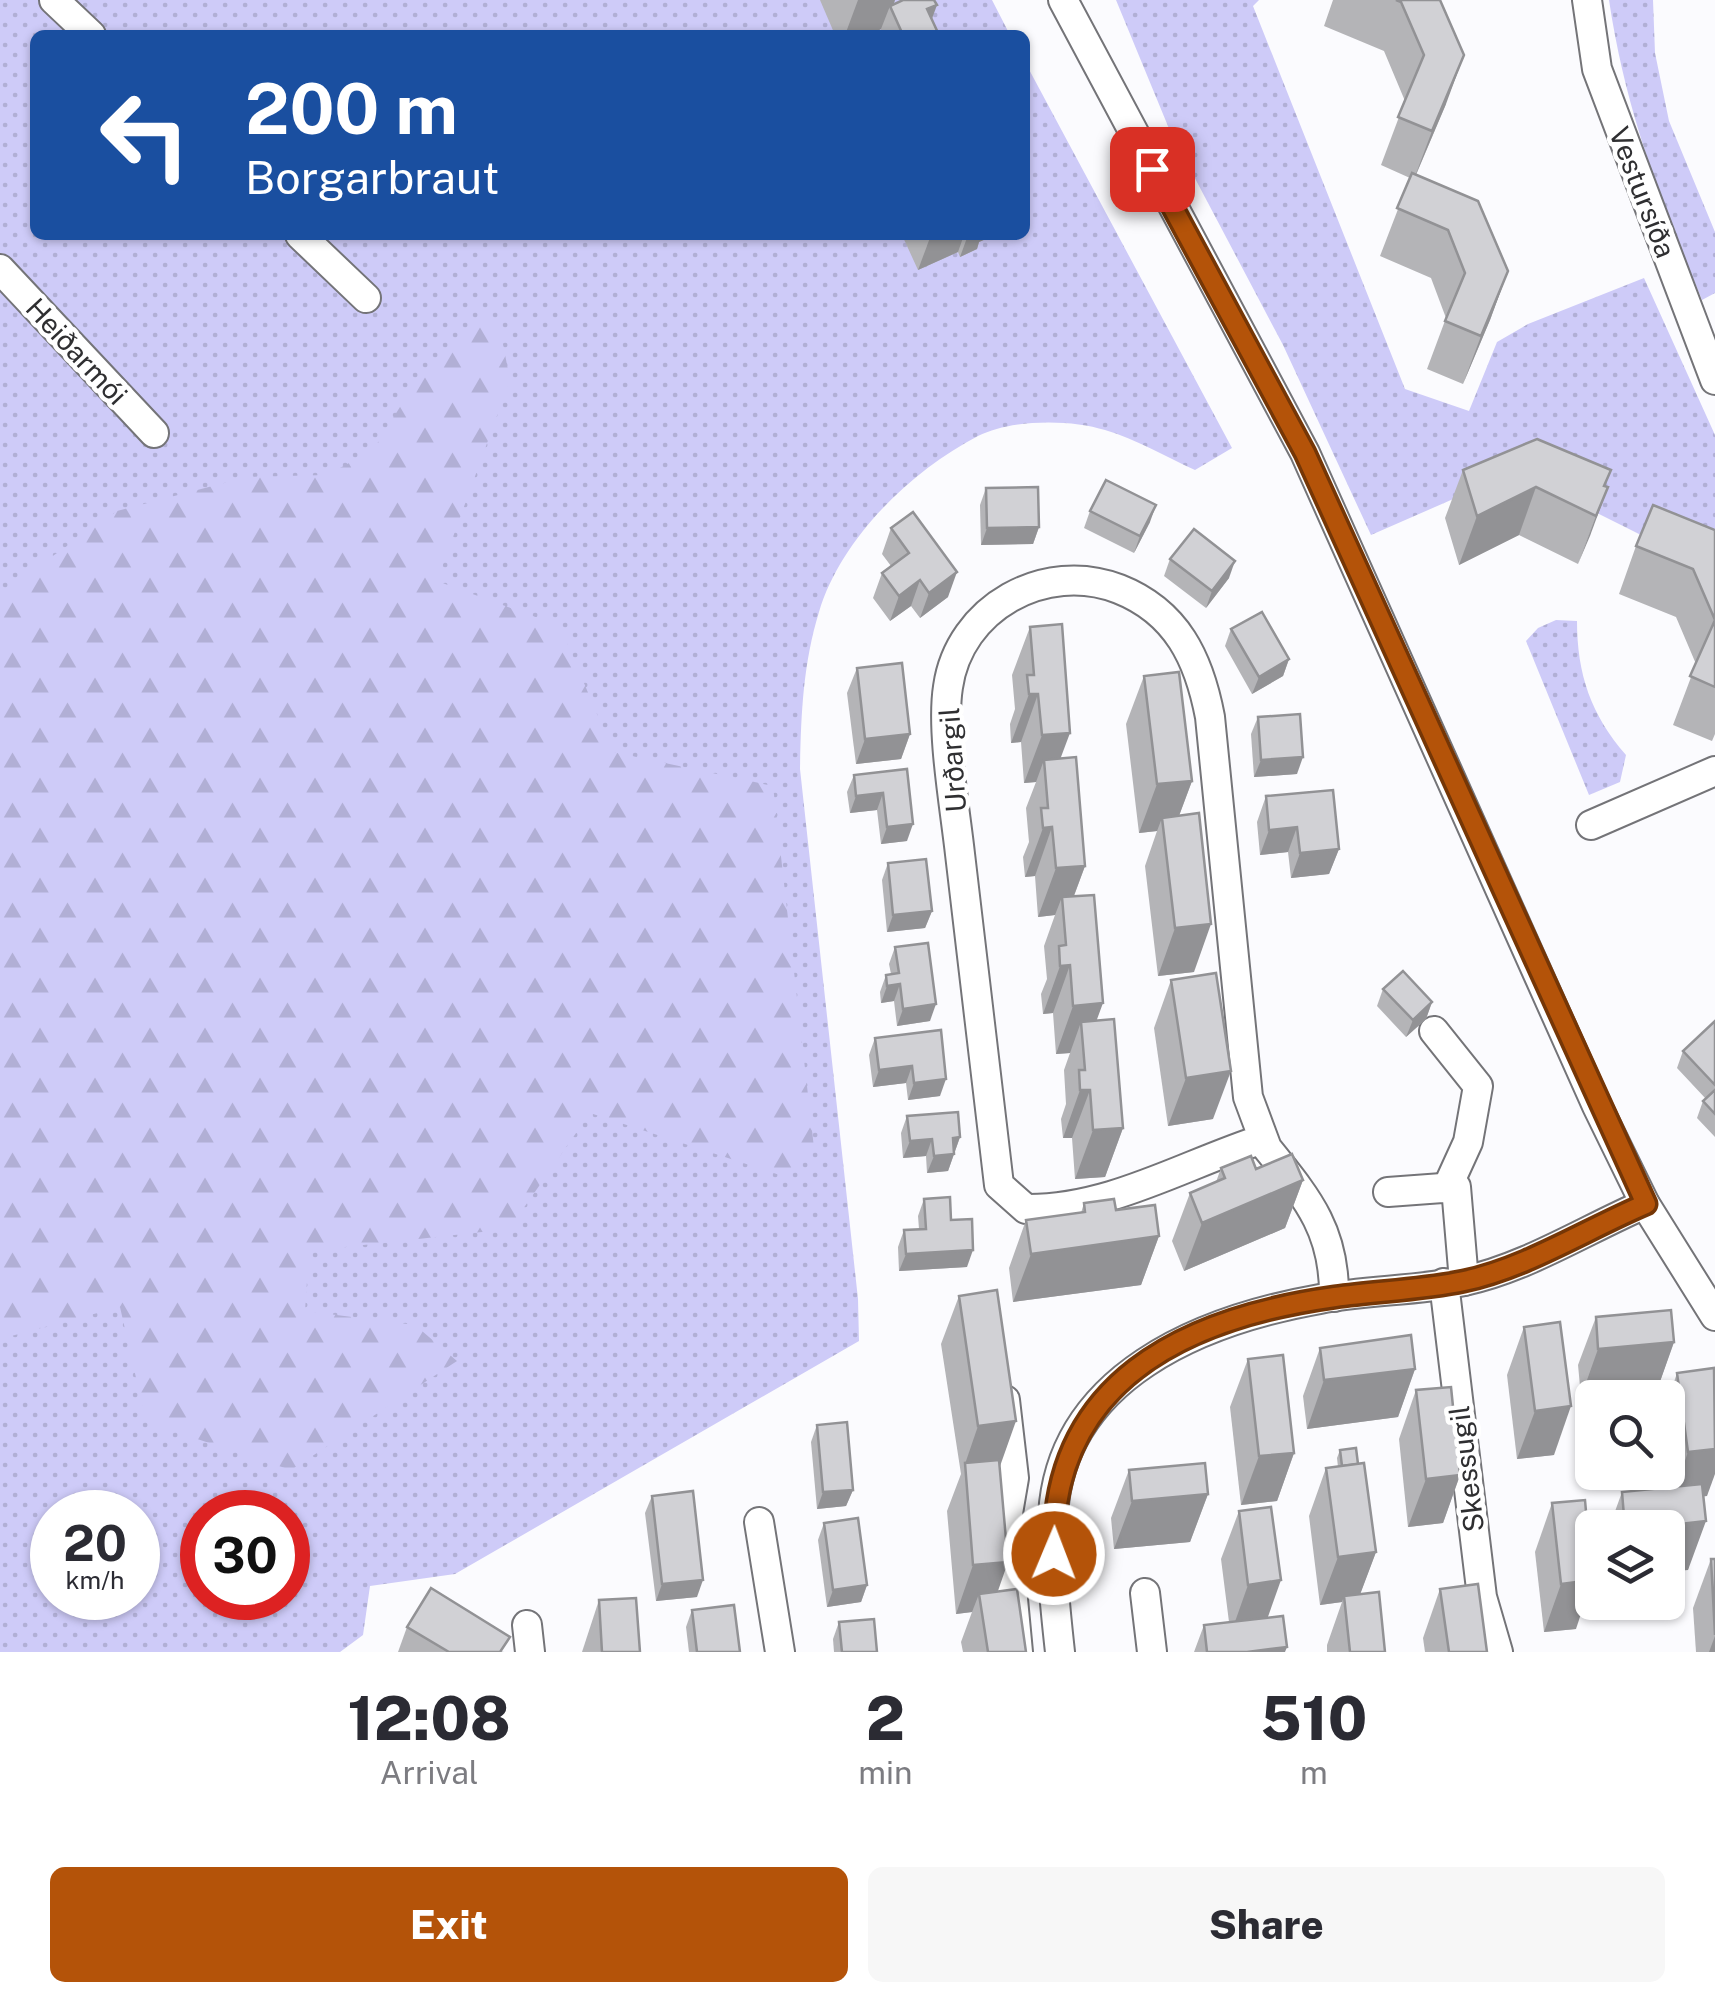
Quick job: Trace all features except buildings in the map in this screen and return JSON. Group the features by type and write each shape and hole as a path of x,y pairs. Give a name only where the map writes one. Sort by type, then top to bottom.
{"street":[{"path":"54,0 85,30"},
{"path":"1063,0 1305,453 1646,1204 1715,1316"},
{"name":"Vestursíða","path":"1587,0 1597,69 1715,380"},
{"path":"305,240 366,298"},
{"name":"Heiðarmói","path":"0,269 154,434"},
{"name":"Urðargil","path":"1263,1139 1128,1191 1064,1207 1026,1209 998,1186 956,819 947,690 954,662 971,629 1030,584 1066,578 1116,588 1156,608 1194,657 1210,717 1248,1097 1263,1139 1320,1220 1334,1270 1334,1297"},
{"path":"1591,825 1715,772"},
{"path":"1388,1192 1446,1188 1468,1142 1478,1086 1434,1031"},
{"name":"Skessugil","path":"1446,1188 1456,1187 1454,1282 1482,1597 1498,1652"},
{"path":"1060,1652 1053,1512 1060,1480 1078,1432 1113,1386 1154,1354 1206,1331 1334,1297 1454,1282 1504,1268 1646,1204"},
{"path":"1002,1374 1014,1460 1006,1525 1017,1638 1056,1620"},
{"path":"759,1522 780,1652"},
{"path":"1145,1593 1152,1652"}],"green space":[{"path":"0,0 992,0 1007,30 30,30 30,240 1030,240 1030,71 1232,448 1195,470 1128,438 1091,426 1041,422 1007,426 978,436 928,468 861,533 829,585 814,631 802,709 800,769 858,1299 859,1341 455,1574 370,1586 363,1635 340,1652 0,1652"},
{"path":"1116,0 1259,0 1253,6 1405,389 1469,411 1497,342 1528,324 1644,278 1715,435 1715,572 1515,472 1371,535 1283,345 1170,131"},
{"path":"1609,0 1653,0 1655,53 1669,121 1715,232 1715,293 1702,300 1646,153 1625,80"},
{"path":"498,319 510,380 437,581 560,626 613,752 773,786 814,1148 786,1177 590,1113 509,1229 309,1251 305,1311 415,1325 457,1361 291,1470 146,1422 120,1307 0,1339 0,593 117,511 247,477 327,475 373,450 405,399 471,325"},
{"path":"1556,620 1577,621 1588,693 1604,725 1626,755 1620,782 1589,795 1526,641 1538,628"}],"route":[{"path":"1054,1554 1053,1512 1066,1456 1092,1411 1113,1386 1154,1354 1206,1331 1284,1307 1464,1281 1504,1268 1646,1204 1598,1106 1305,453 1152,169"}]}
